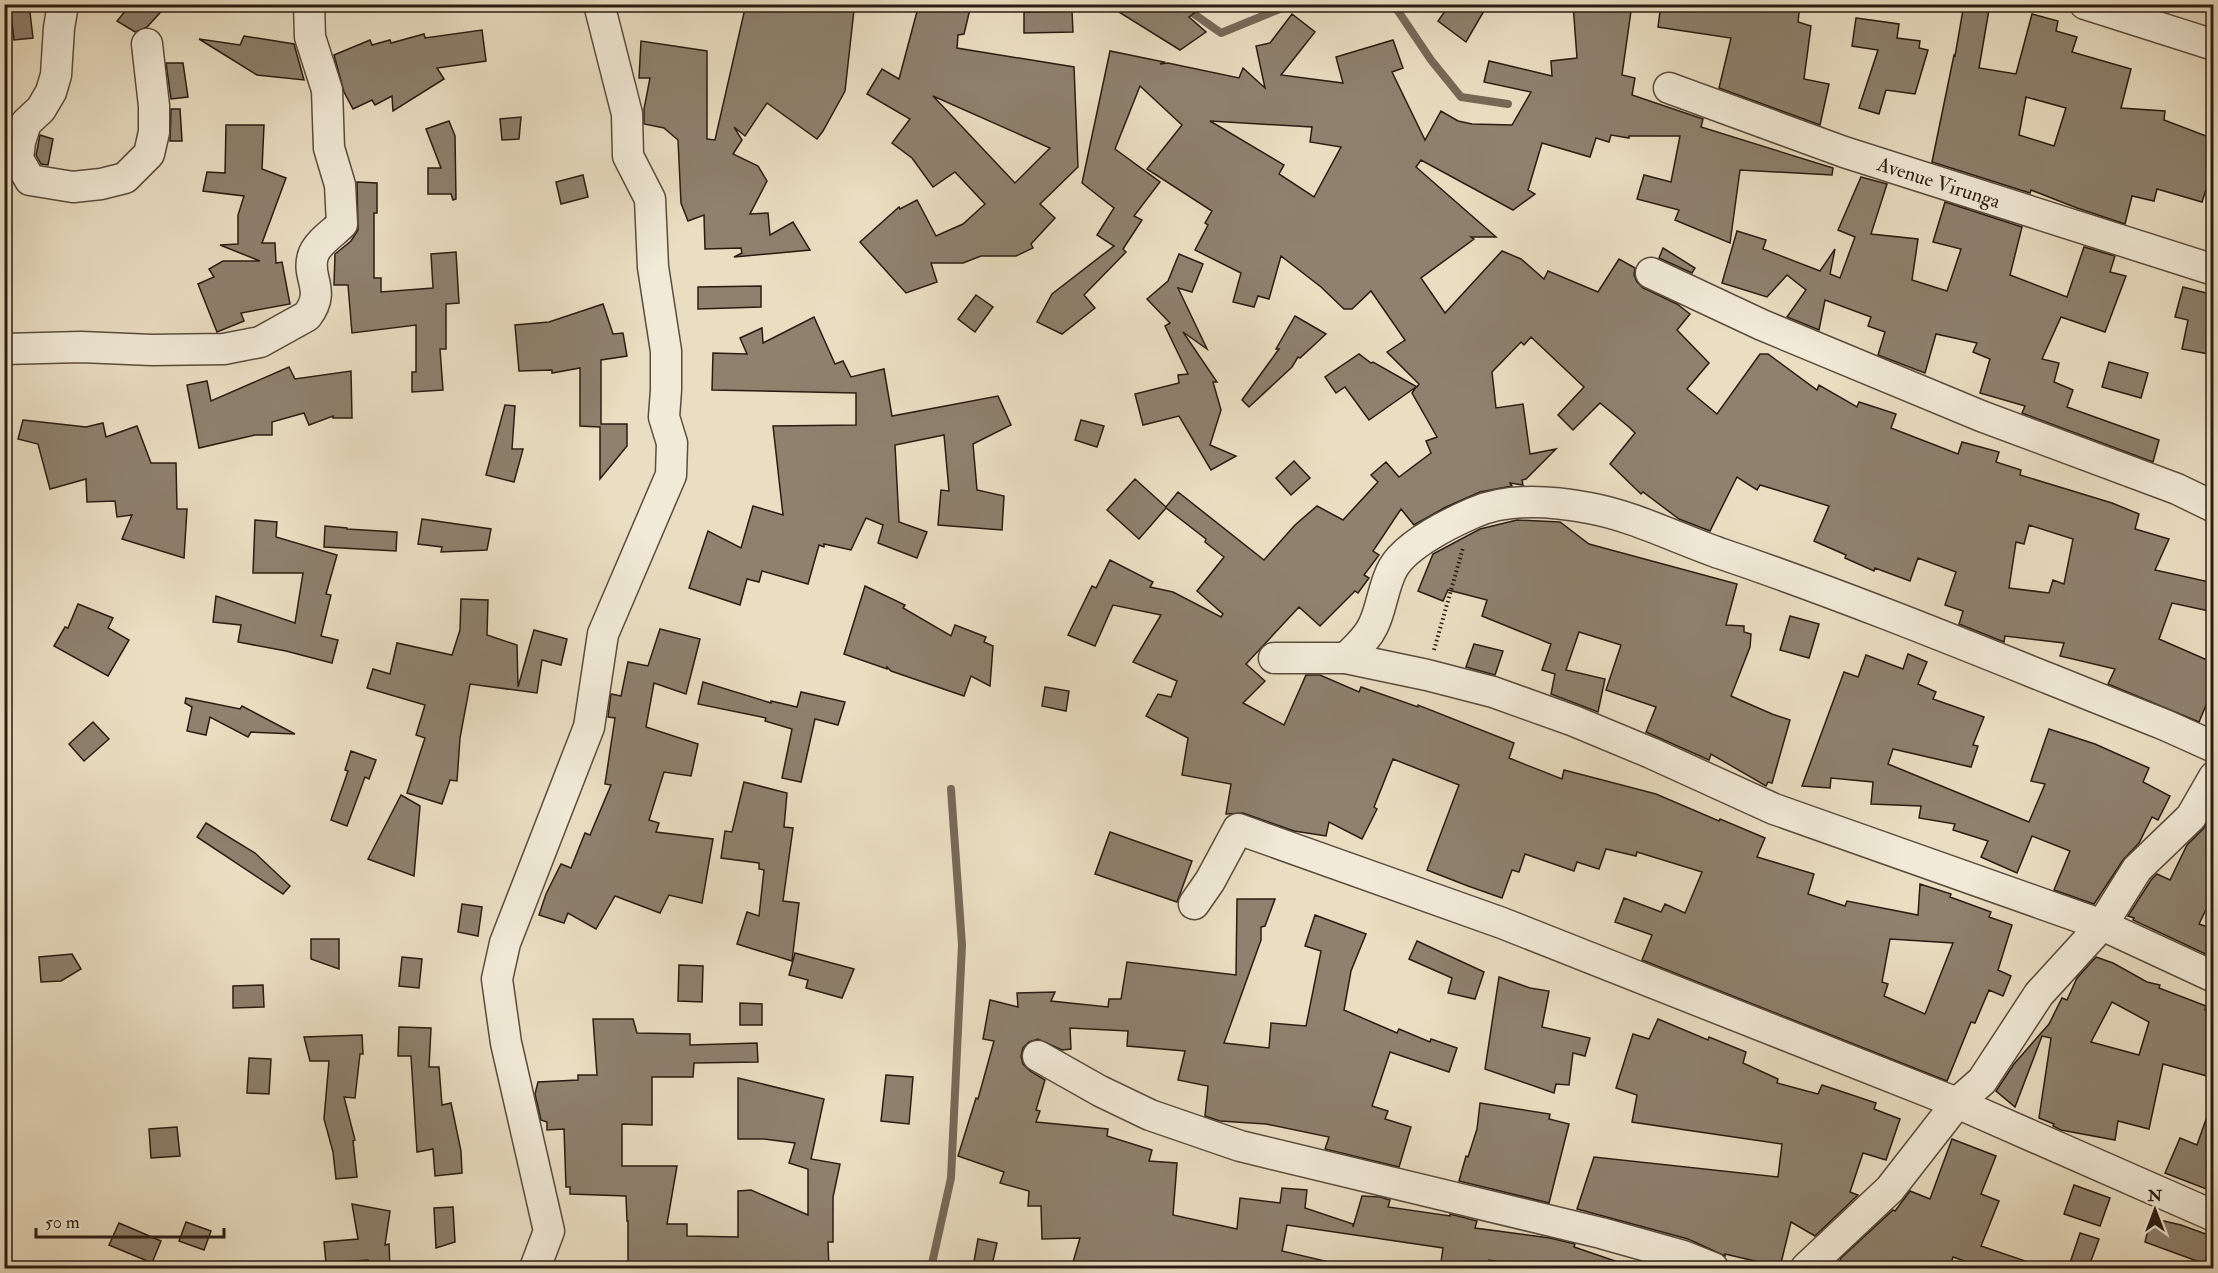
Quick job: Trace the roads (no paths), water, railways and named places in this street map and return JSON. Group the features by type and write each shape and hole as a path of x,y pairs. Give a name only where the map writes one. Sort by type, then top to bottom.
{"street":[{"path":"63,4 56,75 51,92 41,109 26,123 20,142 18,159 30,180 73,187 101,184 125,178 149,154 154,132 154,106 147,44"},
{"path":"4,349 81,346 152,350 224,349 260,342 307,316 313,309 317,290 312,258 317,248 342,224 340,185 329,148 327,90 310,38 309,4"},
{"path":"535,1269 549,1231 513,1077 498,979 505,943 589,727 603,634 671,475 672,443 664,417 666,351 653,267 650,199 628,156 627,114 599,4"},
{"path":"2085,4 2214,45"},
{"name":"Avenue Virunga","path":"1669,88 1845,152 2214,270"},
{"path":"1651,273 1762,326 1981,416 2177,489 2214,507"},
{"path":"1346,658 1374,626 1389,578 1401,557 1422,541 1474,513 1491,507 1516,503 1555,503 1591,508 1624,517 1680,540 1775,572 2165,725 2214,747"},
{"path":"1274,658 1346,658 1493,692 1574,721 1651,753 1774,809 2102,925 2214,976"},
{"path":"1806,1269 1890,1189 1957,1103 1982,1081 2039,994 2102,925 2137,869 2191,817 2214,777"},
{"path":"1194,904 1210,881 1238,829 1502,922 1957,1103 2214,1216"},
{"path":"1038,1056 1100,1092 1150,1115 1240,1146 1601,1233 1683,1256 1713,1269"}],"waterway":[{"path":"1187,9 1221,33 1292,4"},
{"path":"1390,4 1396,8 1431,60 1461,97 1508,104"},
{"path":"931,1268 951,1178 962,945 951,789"}]}
